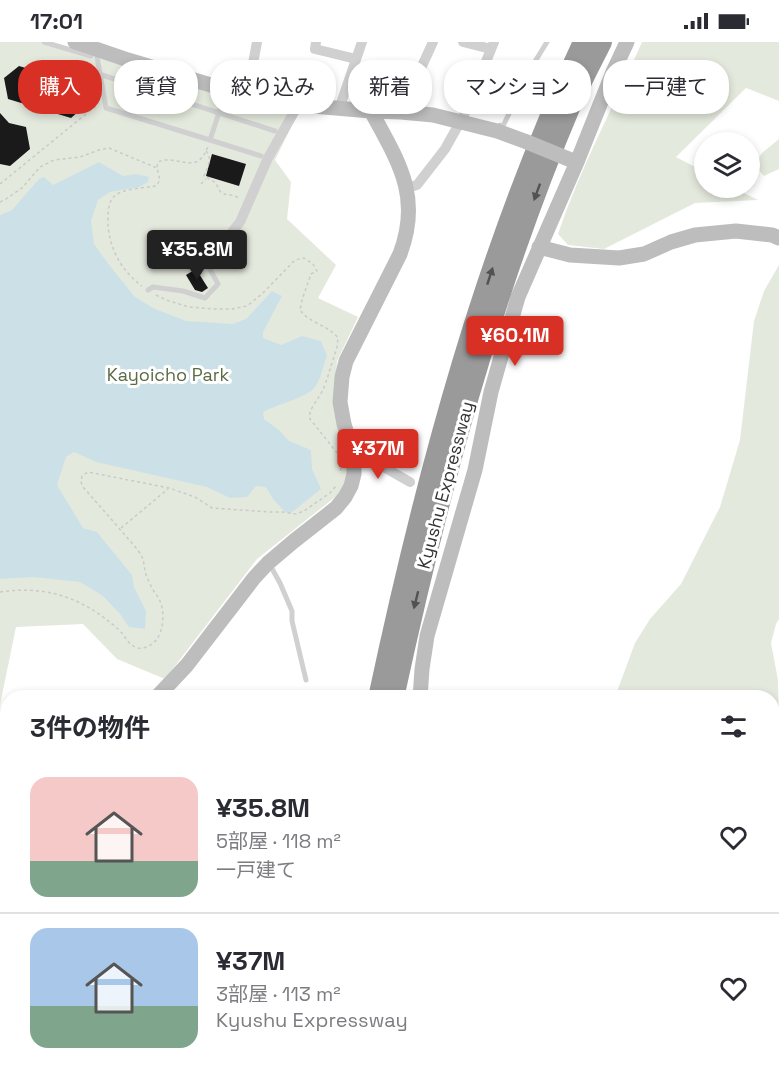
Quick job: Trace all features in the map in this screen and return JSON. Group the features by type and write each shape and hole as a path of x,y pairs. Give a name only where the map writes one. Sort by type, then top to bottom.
{"highway":[{"name":"Kyushu Expressway","path":"380,690 424,499 492,268 528,169 559,94 584,42"},
{"name":"Kyushu Expressway","path":"396,690 439,505 472,386 507,274 573,101 602,42"}],"street":[{"path":"75,42 210,85"},
{"path":"254,60 257,42"},
{"path":"316,42 315,49 356,59"},
{"path":"339,109 362,42"},
{"path":"425,60 433,42"},
{"path":"407,188 417,185 466,118 493,45 463,42"},
{"path":"421,690 427,636 459,504 475,470 490,393 518,297 574,161 627,42"},
{"path":"336,109 348,110"},
{"path":"217,251 240,222 268,158 293,114"},
{"path":"164,690 187,665 254,578 268,563 336,508 351,486 354,457 339,402 342,377 346,361 405,242 409,217 407,188 400,166 373,114"},
{"path":"422,114 466,118 574,161"},
{"path":"539,247 570,255 619,258 644,254 671,242 695,235 736,231 772,235 779,238"},
{"path":"354,457 374,461 410,482"}],"lane":[{"path":"44,42 92,56 94,48"},
{"path":"484,120 504,126 531,68 547,42"},
{"path":"94,48 96,60"},
{"path":"102,76 210,110"},
{"path":"102,89 106,108 261,156"},
{"path":"210,140 219,114"},
{"path":"222,114 275,131"},
{"path":"148,290 153,287 183,291 205,298 218,284 206,262 217,251"},
{"path":"268,563 292,611 292,621 306,680"}],"path":[{"path":"0,184 104,99"},
{"path":"0,202 22,188 40,167 54,160 80,158 99,150 109,148 157,168"},
{"path":"248,203 233,195 222,193 212,180 204,176 210,158 206,152 191,164 165,159 158,162 160,180 156,186 119,193 111,200 108,208 111,244 129,275 166,300 189,307 232,309 247,306 295,260 304,258 313,264 317,271 311,274 300,310 304,316 334,332 338,338 327,379 310,411 310,419 338,454 341,476"},
{"path":"201,184 207,178"},
{"path":"0,592 14,590 52,592 61,595 80,602 120,630 131,645 139,648 152,645 158,638 163,609 148,579 143,558 83,487 82,476 88,472 169,488 195,497 212,508 296,514 330,493 339,482"},
{"path":"120,529 169,488"}],"green space":[{"name":"Kayoicho Park","path":"0,42 49,42 114,62 114,114 198,114 198,89 210,92 210,114 298,114 275,160 291,182 287,219 336,265 318,298 358,317 337,361 334,404 344,444 348,479 339,494 257,559 165,679 117,659 83,624 16,627 3,690 0,690"},
{"path":"642,42 779,42 779,101 746,88 729,105 729,60 634,60"},
{"path":"609,114 720,114 701,132 694,132 694,139 676,157 694,166 694,198 754,198 758,200 695,203 604,249 568,245 558,234"},
{"path":"779,139 779,169 764,176 760,172 762,153"},
{"path":"779,265 779,619 771,643 778,690 618,690 635,643 650,619 681,584 720,507 740,440 754,321 764,291"}],"shaded area":[{"path":"99,162 123,176 136,174 149,177 148,182 139,187 110,192 98,200 91,221 94,244 134,296 153,308 186,321 233,324 246,319 272,291 282,296 263,332 263,338 281,345 302,336 321,341 327,356 319,380 311,391 263,412 264,419 289,441 311,450 312,469 321,489 291,513 285,512 266,487 256,486 247,497 230,498 207,487 96,462 74,452 66,457 57,485 83,528 97,532 132,575 134,587 146,611 145,629 129,627 103,596 80,582 33,577 0,579 0,215 12,210 39,179 44,177 53,185"}],"building":[{"path":"18,67 18,102 8,99 4,78"},
{"path":"0,113 9,123 26,127 30,149 10,166 0,164"},
{"path":"58,114 76,114 71,118"},
{"path":"212,154 246,164 239,186 206,176"},
{"path":"196,269 208,288 202,292 195,290 186,275"}]}
